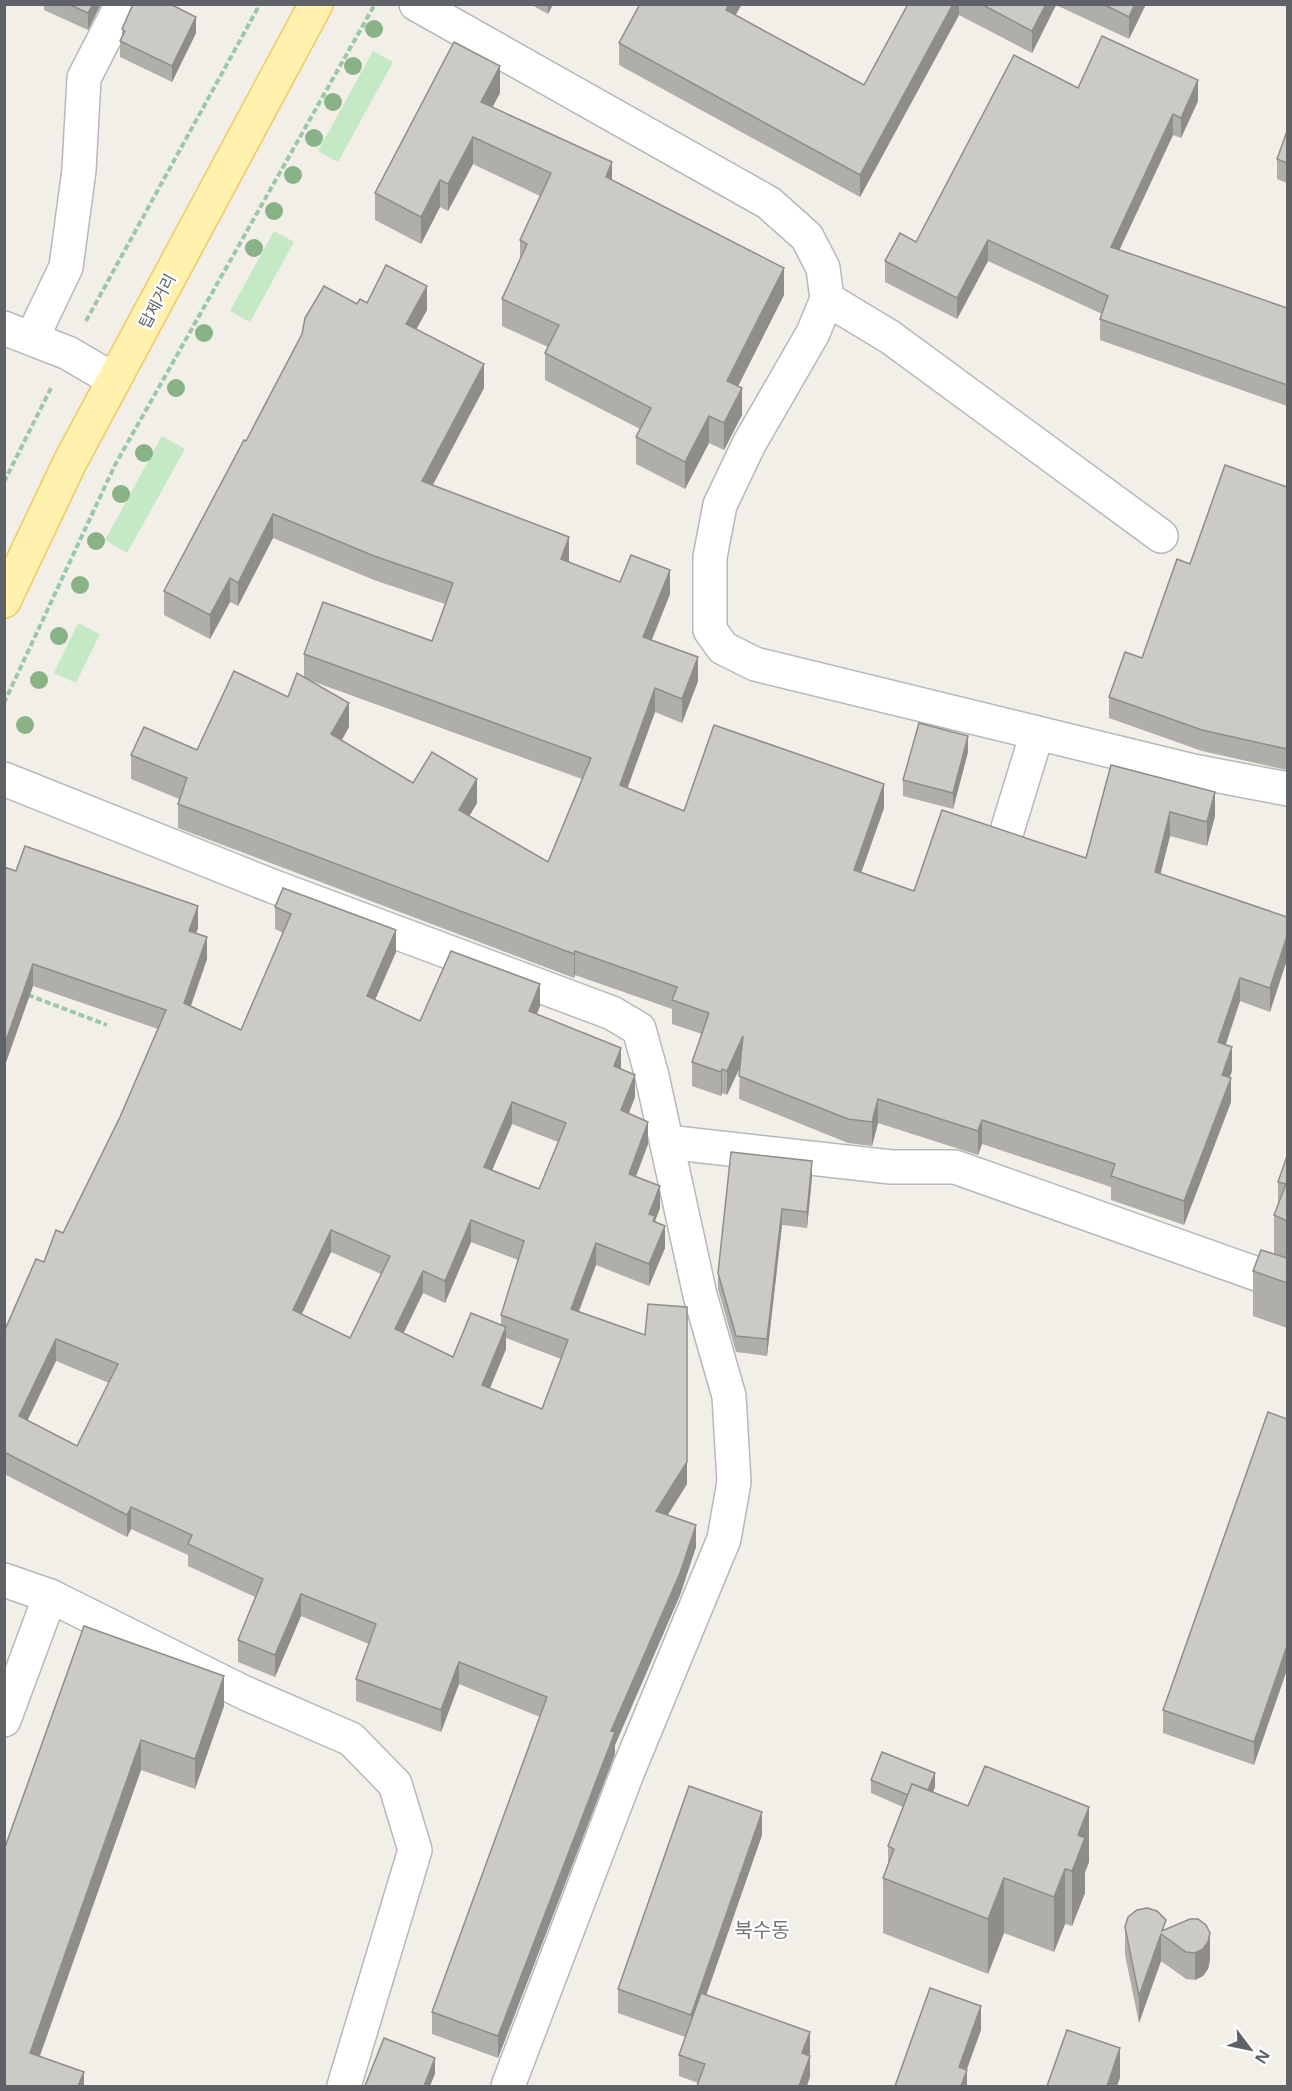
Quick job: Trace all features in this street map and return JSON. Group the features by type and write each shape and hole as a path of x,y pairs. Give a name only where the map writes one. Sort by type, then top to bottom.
{"main road":[{"name":"탑제거리","path":"4,601 70,462 316,4"}],"street":[{"path":"114,381 68,353 18,333 66,267 79,170 84,78 122,4"},
{"path":"417,4 769,203 807,237 823,268 826,299 813,333 749,444 720,505 710,557 710,630 723,648 755,664 1193,771 1287,789"},
{"path":"826,299 890,338 1161,536"},
{"path":"1007,831 1037,733"},
{"path":"4,778 272,886 612,1013 639,1029 667,1142 700,1295 729,1396 734,1482 724,1539 628,1771 508,2086"},
{"path":"667,1142 891,1167 955,1167 1287,1285"},
{"path":"4,1580 50,1596 245,1693 351,1738 395,1784 415,1850 344,2086"},
{"path":"4,1720 50,1596"}],"path":[{"path":"4,482 68,353 260,4"},
{"path":"4,703 115,465 375,4"},
{"path":"25,994 107,1026"}],"green space":[{"path":"373,51 393,62 338,162 318,151"},
{"path":"274,231 294,242 250,322 230,311"},
{"path":"162,436 185,449 127,553 105,540"},
{"path":"78,623 100,634 76,683 54,673"}],"building":[{"path":"68,4 93,4 88,13"},
{"path":"133,4 170,4 196,17 172,66 120,41 125,31 122,29"},
{"path":"640,4 729,4 726,10 864,85 908,4 953,4 860,175 619,43"},
{"path":"981,4 1046,4 1032,31"},
{"path":"1103,4 1135,4 1129,17"},
{"path":"1102,36 1198,80 1181,118 1173,114 1111,247 1287,308 1287,385 1100,319 1108,296 988,240 957,298 885,261 900,233 916,242 1014,55 1078,88"},
{"path":"454,42 500,66 481,102 612,162 606,177 784,268 727,381 742,388 724,423 709,416 685,462 636,437 651,408 545,353 559,325 502,299 527,244 520,240 551,173 473,137 448,184 440,180 421,217 375,193"},
{"path":"1287,131 1287,163 1277,159"},
{"path":"386,265 427,286 406,324 484,364 422,481 569,537 561,559 620,582 631,555 670,570 643,637 698,657 682,699 655,688 620,785 684,811 714,725 884,784 854,870 914,891 942,810 1086,858 1111,765 1215,792 1207,822 1170,812 1155,872 1287,917 1287,936 1270,988 1240,978 1218,1042 1232,1047 1222,1075 1231,1078 1184,1201 1111,1176 1115,1164 982,1120 978,1131 878,1099 872,1122 848,1119 739,1076 743,1036 727,1071 722,1069 721,1072 692,1062 709,1013 672,1000 677,987 575,951 574,954 178,804 187,778 131,755 144,727 197,750 234,671 288,697 297,673 349,703 331,734 413,783 432,752 477,779 459,810 548,862 591,758 304,654 323,602 432,641 453,583 374,556 273,514 238,583 230,578 210,615 164,591 244,440 246,441 302,334 305,318 324,286 357,304 360,299 367,303"},
{"path":"1225,465 1287,487 1287,749 1202,730 1109,697 1125,652 1142,658 1177,559 1190,564"},
{"path":"919,723 968,736 953,793 903,780"},
{"path":"25,846 198,906 189,931 207,937 184,1003 241,1030 291,914 275,907 283,888 396,930 367,996 420,1021 451,951 540,984 529,1011 621,1048 614,1066 635,1075 621,1110 648,1122 629,1174 660,1186 649,1214 655,1216 653,1221 665,1226 649,1264 596,1243 571,1309 645,1335 648,1304 687,1307 687,1462 656,1511 696,1525 680,1573 611,1731 615,1732 498,2036 432,2012 547,1697 459,1662 441,1710 356,1679 376,1624 301,1594 275,1655 238,1640 263,1579 188,1544 192,1535 131,1507 127,1515 4,1452 4,1332 36,1259 44,1262 56,1230 63,1233 120,1117 166,1010 33,964 4,1046 4,867 16,871","holes":["512,1102 566,1123 539,1189 484,1167","471,1220 524,1241 501,1315 568,1340 542,1409 482,1385 506,1327 471,1313 453,1357 395,1329 423,1271 445,1281","331,1230 390,1256 350,1338 293,1310","56,1339 118,1364 77,1446 19,1416"]},
{"path":"731,1152 812,1161 807,1212 782,1209 767,1339 736,1336 718,1273"},
{"path":"1287,1156 1287,1221 1274,1215 1286,1184 1278,1182"},
{"path":"1261,1250 1287,1258 1287,1283 1253,1271"},
{"path":"1268,1412 1287,1419 1287,1646 1254,1742 1163,1710"},
{"path":"84,1626 224,1676 195,1759 141,1740 30,2053 84,2072 78,2086 4,2086 4,1850"},
{"path":"882,1752 935,1773 928,1790 912,1784 908,1795 871,1780"},
{"path":"985,1766 1089,1807 1078,1835 1085,1838 1072,1871 1065,1869 1054,1897 1004,1878 988,1919 883,1878 894,1849 888,1846 912,1784 968,1806"},
{"path":"689,1786 762,1812 691,2015 618,1989"},
{"path":"1147,1908 1157,1911 1166,1920 1162,1931 1190,1919 1198,1919 1206,1925 1210,1933 1203,1949 1195,1953 1186,1952 1161,1934 1139,1996 1125,1927 1128,1917 1137,1910"},
{"path":"930,1988 981,2006 959,2067 967,2070 961,2086 895,2086"},
{"path":"701,1993 810,2032 802,2053 810,2056 799,2086 697,2086 705,2064 679,2055"},
{"path":"1067,2030 1120,2048 1107,2086 1047,2086"},
{"path":"384,2038 435,2058 424,2086 365,2086"}],"district":[{"name":"북수동","path":"762,1929"}]}
